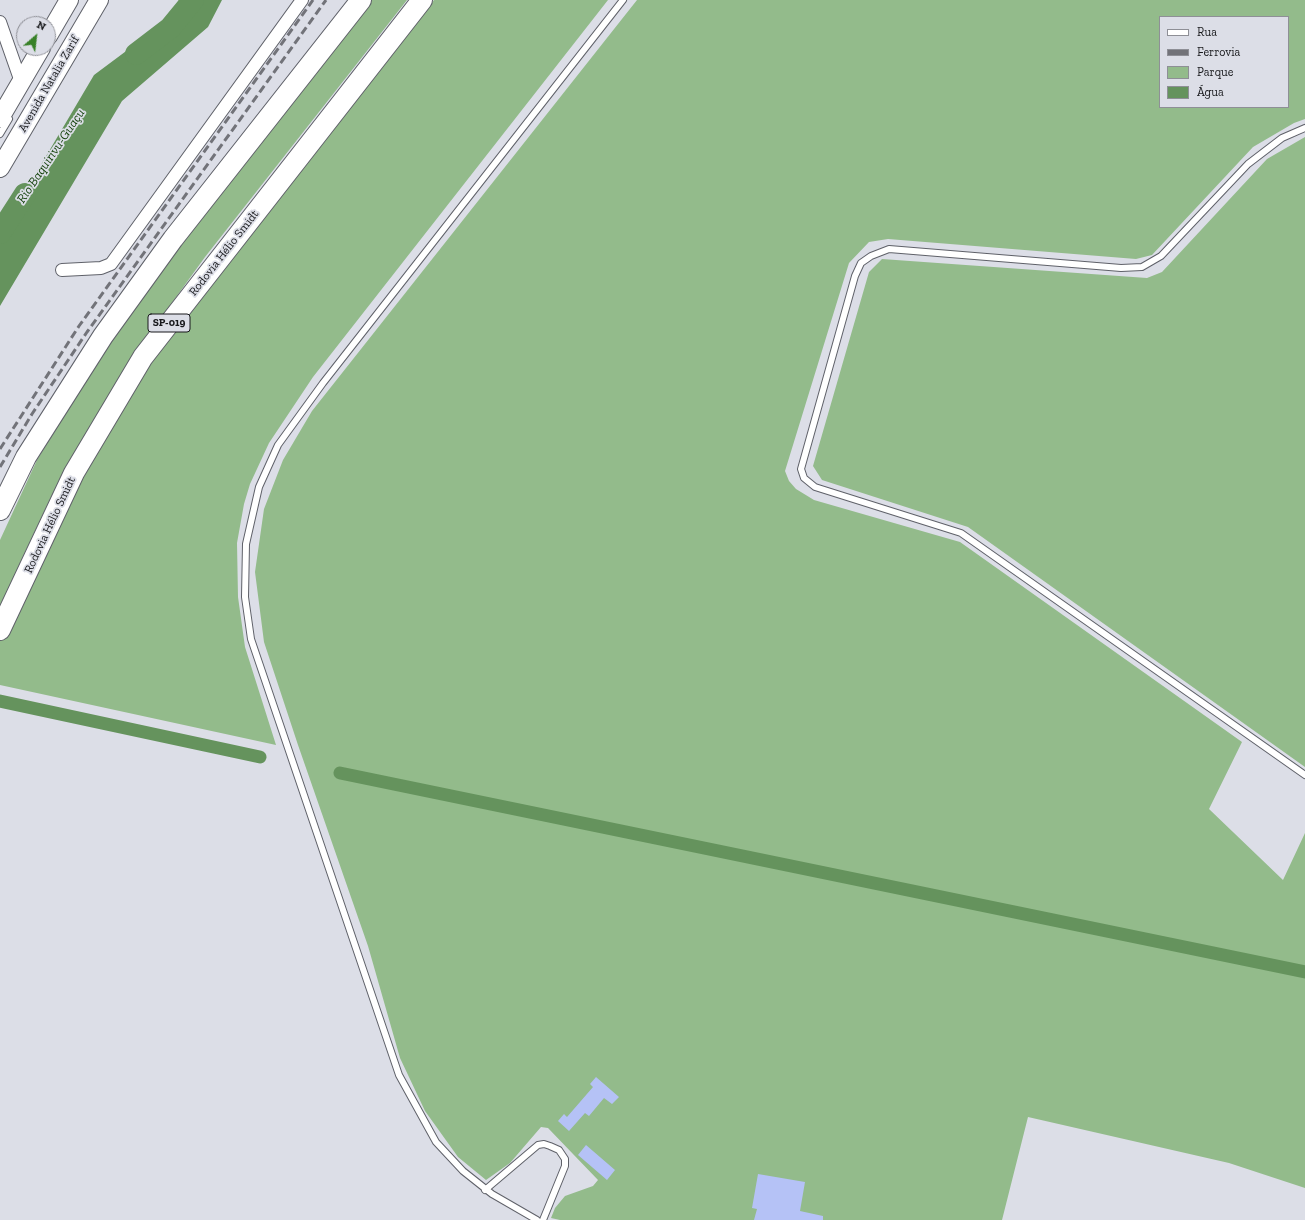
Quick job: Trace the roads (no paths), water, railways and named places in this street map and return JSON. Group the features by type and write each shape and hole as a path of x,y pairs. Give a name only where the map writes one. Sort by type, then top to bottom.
{"main road":[{"name":"Avenida Natalia Zarif","path":"56,22 69,0"},
{"name":"Avenida Natalia Zarif","path":"0,168 99,0"},
{"path":"0,510 26,457 103,336 201,203 361,0"},
{"name":"Rodovia Hélio Smidt","path":"0,630 74,473 143,357 422,0"},
{"name":"Avenida Natalia Zarif","path":"6,115 21,82 36,56"}],"street":[{"path":"62,270 101,268 111,264 302,0"},
{"path":"0,22 21,82"}],"lane":[{"path":"537,1220 485,1190 463,1171 436,1142 399,1075 251,639 245,597 246,544 259,487 278,445 323,383 623,0"},
{"path":"0,154 75,27"},
{"path":"0,134 6,115"},
{"path":"1305,128 1282,138 1248,164 1161,256 1152,263 1142,266 1121,268 888,249 871,256 862,263 855,276 801,468 804,478 815,487 961,533 1305,774"},
{"path":"485,1190 538,1145 544,1144 559,1150 565,1159 565,1166 544,1220"}],"water":[{"path":"179,0 222,0 208,27 122,101 0,306 0,236 19,202 94,75 145,37 151,40 167,31 172,24 172,13"}],"waterway":[{"name":"Rio Baquirivu-Guaçu","path":"136,54 170,28 193,0"},
{"name":"Rio Baquirivu-Guaçu","path":"0,233 25,194"},
{"path":"0,701 260,757"},
{"path":"340,773 1305,972"}],"railway":[{"path":"0,449 79,326 313,0"},
{"path":"0,467 32,414 87,332 326,0"}]}
